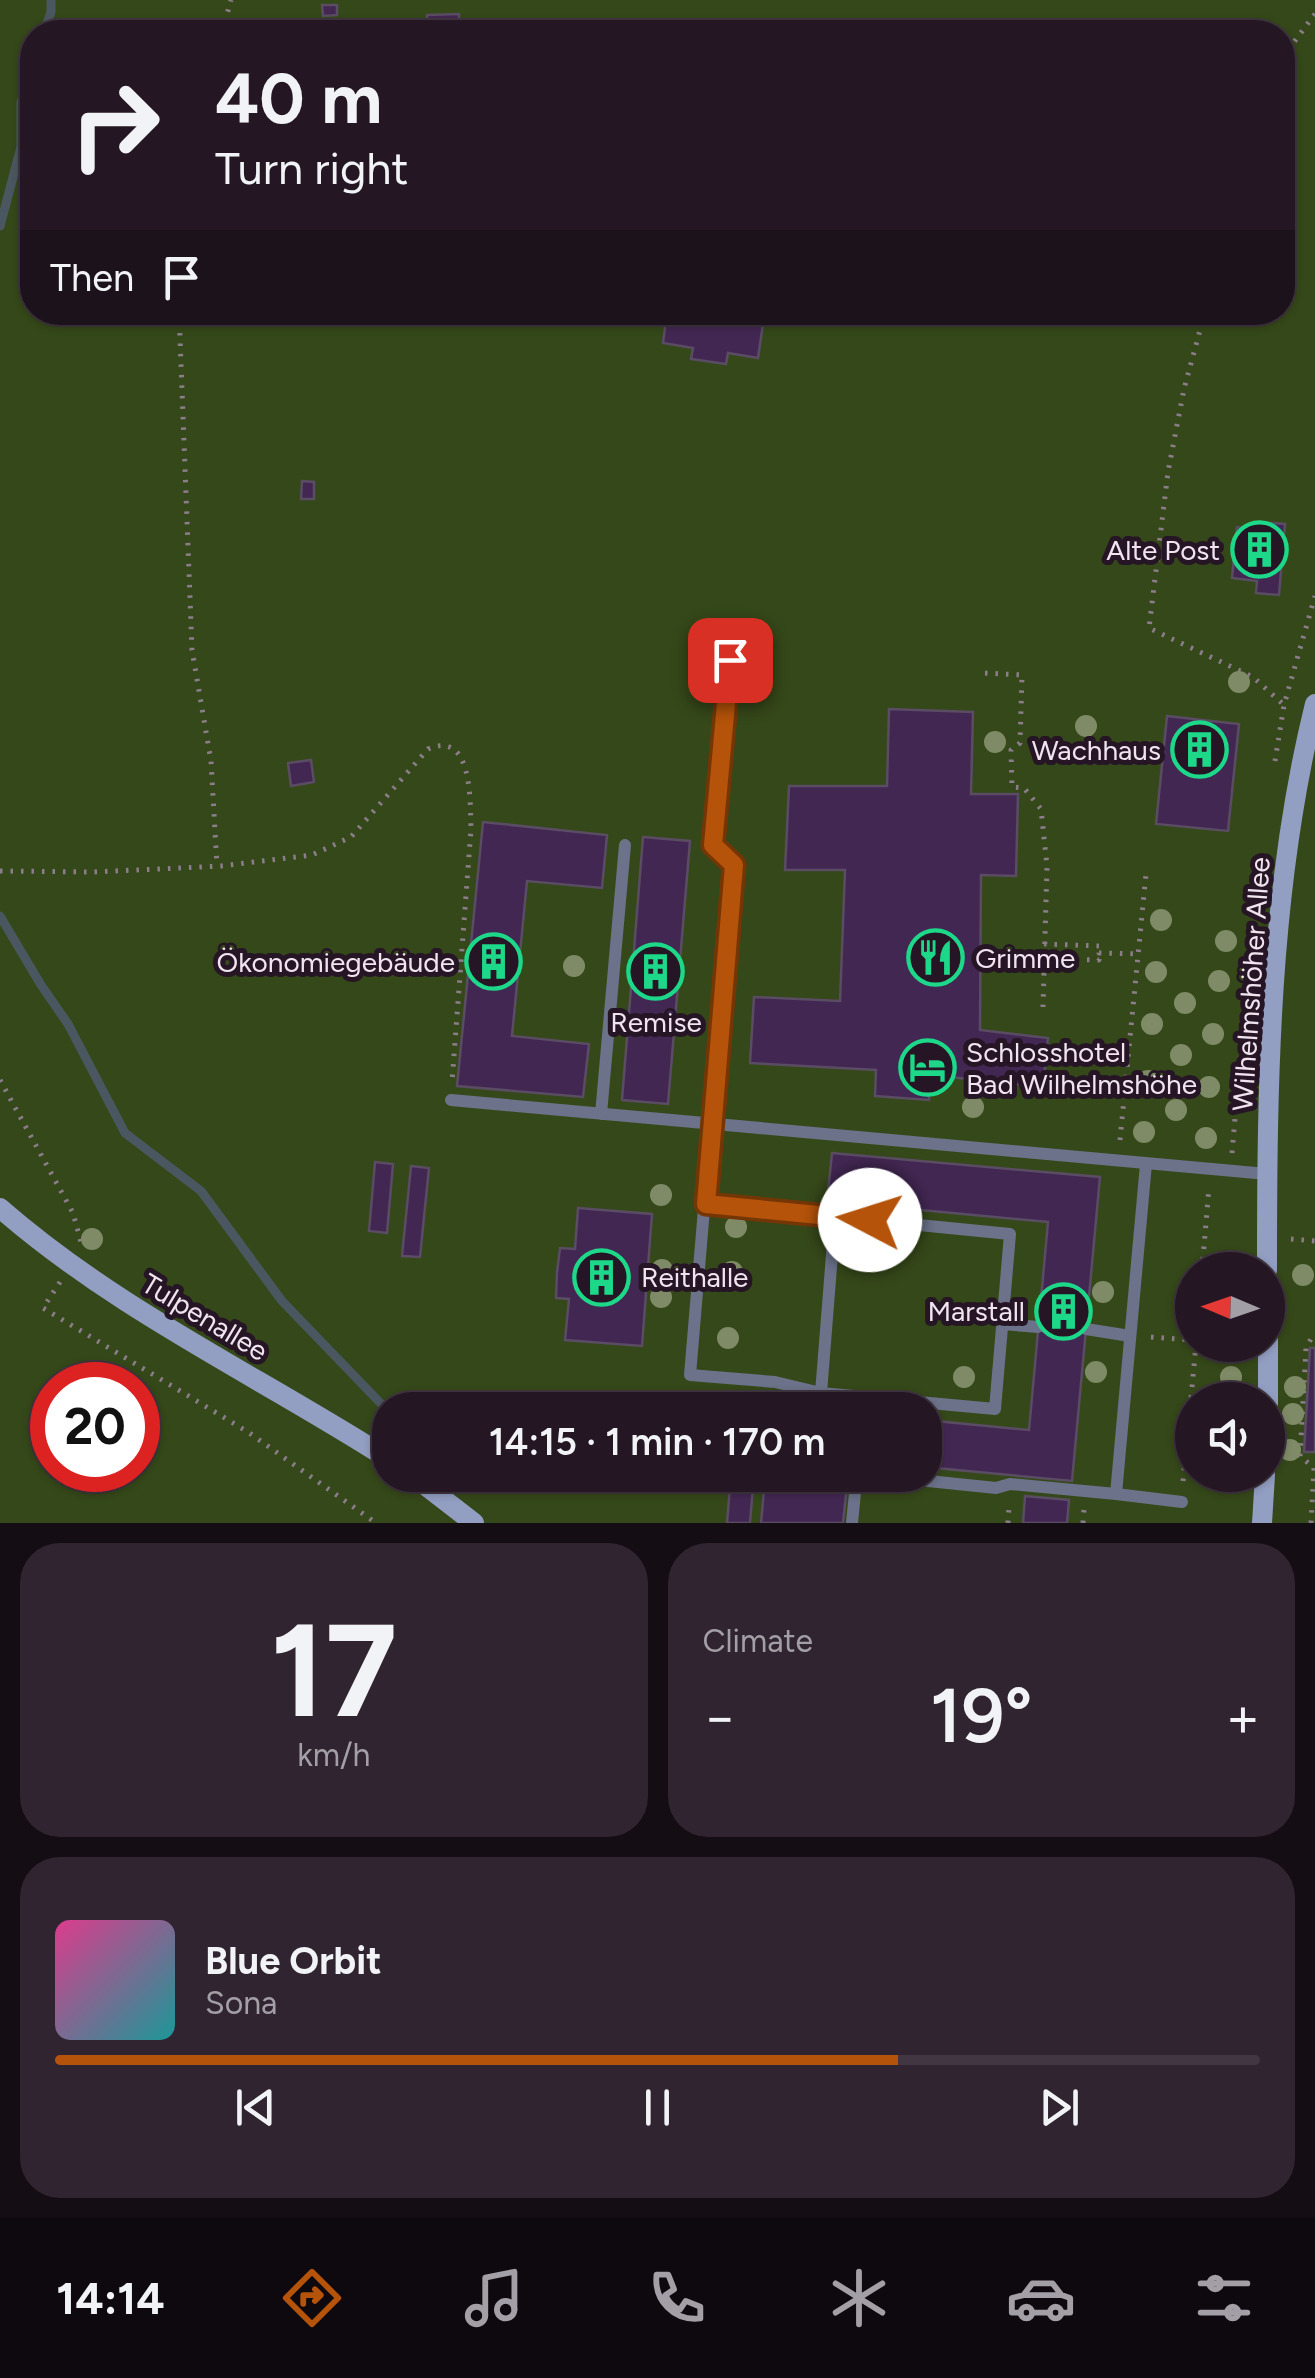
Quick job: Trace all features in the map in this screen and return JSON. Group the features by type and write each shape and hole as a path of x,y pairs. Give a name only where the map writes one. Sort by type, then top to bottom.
{"main road":[{"name":"Wilhelmshöher Allee","path":"1268,1252 1270,1059 1281,886 1315,704"},
{"name":"Tulpenallee","path":"0,1208 70,1265 196,1346 372,1448"},
{"path":"434,1492 474,1523"},
{"path":"1262,1523 1264,1492"}],"lane":[{"path":"730,660 713,845 734,865 690,1375 775,1382 818,1392"},
{"path":"601,1114 625,845"},
{"path":"450,1100 1267,1174"},
{"path":"1116,1494 1146,1164"},
{"path":"706,1204 1010,1234 995,1408 942,1403"},
{"path":"822,1392 835,1217"},
{"path":"1002,1324 1038,1327"},
{"path":"1086,1329 1130,1336"},
{"path":"942,1482 996,1488 1010,1484 1182,1502"},
{"path":"852,1523 855,1492"}],"path":[{"path":"1295,41 1315,14"},
{"path":"179,325 192,650 211,761 217,866"},
{"path":"1201,325 1168,472 1150,628 1253,676 1284,705"},
{"path":"1288,691 1315,596"},
{"path":"985,673 1022,675 1020,744 1012,750 1012,788 1024,788 1042,810 1047,866 1043,1007"},
{"path":"0,871 94,872 301,858 342,843 369,820 428,748 446,745 460,753 469,793 471,828 450,1100"},
{"path":"1118,1161 1146,874"},
{"path":"1044,944 1100,946 1099,960 1044,959"},
{"path":"1099,953 1138,954"},
{"path":"0,1080 73,1212 82,1245 43,1308 248,1432 376,1523"},
{"path":"1204,1252 1211,1170"},
{"path":"1288,1239 1315,1241"},
{"path":"1130,1336 1175,1341"},
{"path":"1311,1523 1314,1468 1300,1456 1306,1348 1315,1337"}],"green space":[{"path":"0,0 1315,0 1315,1523 0,1523"}],"building":[{"path":"322,5 337,5 337,15 323,16"},
{"path":"459,14 459,20 427,20 427,15"},
{"path":"665,325 763,325 758,358 728,353 726,364 691,359 693,348 663,343"},
{"path":"302,481 314,482 314,499 301,499"},
{"name":"Alte Post","path":"1261,522 1285,524 1279,595 1256,593 1257,581 1232,578 1237,527 1260,529"},
{"path":"889,709 973,712 971,794 1018,794 1016,876 981,875 980,1030 1048,1038 1043,1087 930,1075 929,1100 875,1096 876,1070 750,1063 754,997 840,1001 845,870 785,870 789,786 887,786"},
{"name":"Wachhaus","path":"1167,716 1239,724 1228,831 1156,824"},
{"path":"311,760 314,782 291,786 288,763"},
{"name":"Ökonomiegebäude","path":"483,822 607,835 602,888 527,881 512,1036 589,1044 583,1097 457,1086"},
{"name":"Remise","path":"643,837 690,841 668,1104 622,1100"},
{"name":"Marstall","path":"832,1153 1100,1177 1072,1481 942,1469 942,1422 1029,1430 1048,1222 827,1201"},
{"path":"375,1162 393,1164 387,1233 369,1231"},
{"path":"411,1166 429,1168 420,1257 402,1256"},
{"name":"Reithalle","path":"578,1208 652,1214 642,1346 565,1340 569,1299 556,1298 557,1272 560,1248 575,1249"},
{"path":"1310,1348 1315,1348 1315,1452 1304,1452"},
{"path":"730,1492 753,1492 750,1523 727,1523"},
{"path":"764,1492 846,1492 843,1523 761,1523"},
{"path":"1025,1496 1069,1500 1067,1523 1023,1523"}],"waterway":[{"path":"48,20 51,0"},
{"path":"0,226 20,151"},
{"path":"0,916 68,1024 125,1133 201,1191 282,1301 372,1394"}],"place":[{"name":"Alte Post","path":"1259,550"},
{"name":"Wachhaus","path":"1200,750"},
{"name":"Grimme","path":"936,958"},
{"name":"Ökonomiegebäude","path":"494,962"},
{"name":"Remise","path":"656,971"},
{"name":"Schlosshotel Bad Wilhelmshöhe","path":"927,1068"},
{"name":"Reithalle","path":"602,1277"},
{"name":"Marstall","path":"1064,1311"}],"route":[{"path":"730,660 713,845 734,865 706,1204 870,1220"}]}
